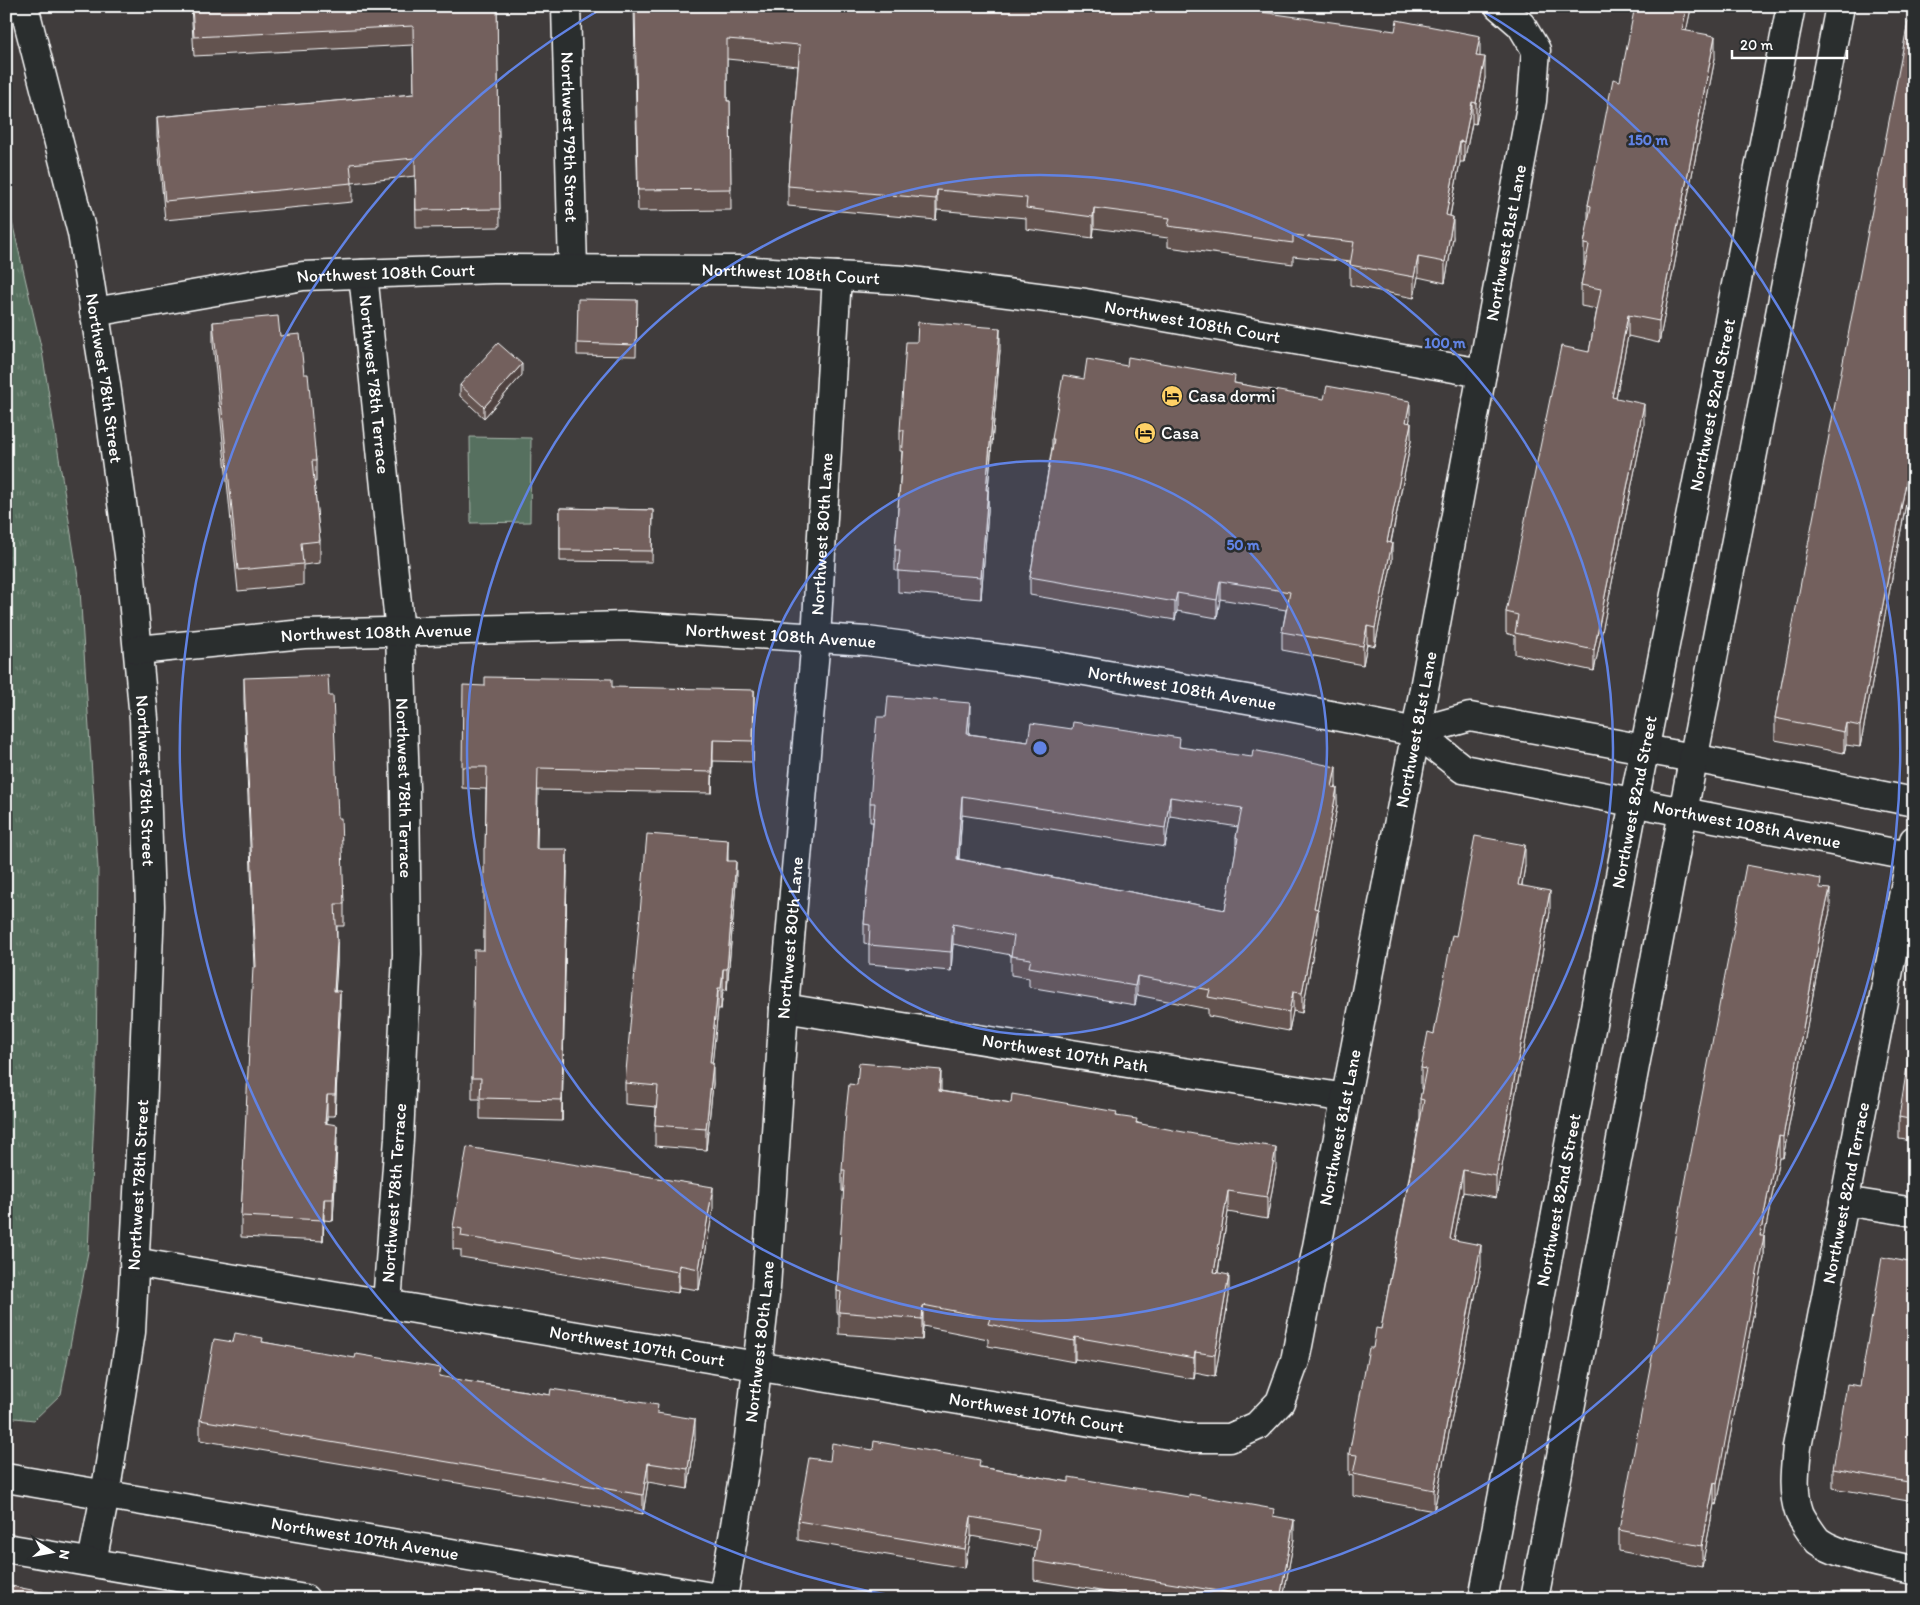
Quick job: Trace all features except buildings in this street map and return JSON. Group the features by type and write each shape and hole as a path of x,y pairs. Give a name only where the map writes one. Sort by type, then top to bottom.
{"street":[{"name":"Northwest 78th Street","path":"24,6 82,233 108,394 129,555 144,719 150,906 131,1332 105,1495 92,1562"},
{"name":"Northwest 79th Street","path":"566,6 573,269"},
{"name":"Northwest 81st Lane","path":"1258,1426 1280,1402 1295,1361 1416,732 1532,101 1536,50 1521,25 1499,6"},
{"name":"Northwest 82nd Street","path":"1483,1599 1644,749 1791,6"},
{"path":"1534,1599 1693,758 1840,6"},
{"name":"Northwest 108th Court","path":"94,312 303,276 493,268 738,270 904,280 1085,303 1482,373"},
{"name":"Northwest 78th Terrace","path":"363,274 400,632 406,788 407,954 399,1138 387,1304"},
{"name":"Northwest 80th Lane","path":"724,1599 748,1447 766,1288 784,1008 816,638 837,276"},
{"name":"Northwest 108th Avenue","path":"138,650 304,634 629,626 867,641 1050,665 1264,702 1416,732 1463,769 1683,812 1913,851"},
{"name":"Northwest 108th Avenue","path":"1416,732 1470,716 1914,802"},
{"name":"Northwest 82nd Terrace","path":"1913,851 1844,1201 1796,1457 1794,1485 1799,1514 1818,1541 1846,1554 1914,1570"},
{"name":"Northwest 107th Path","path":"784,1008 1346,1098"},
{"path":"1844,1201 1914,1212"},
{"name":"Northwest 107th Court","path":"134,1262 1187,1438 1230,1438 1258,1426"},
{"name":"Northwest 107th Avenue","path":"6,1478 724,1599"},
{"path":"6,1548 305,1599"}],"green space":[{"path":"6,196 42,351 80,590 98,867 96,1071 88,1252 61,1394 34,1420 6,1417"},
{"path":"470,437 531,438 530,522 471,523"}],"place":[{"name":"Casa dormi","path":"1172,396"},
{"name":"Casa","path":"1145,433"}]}
